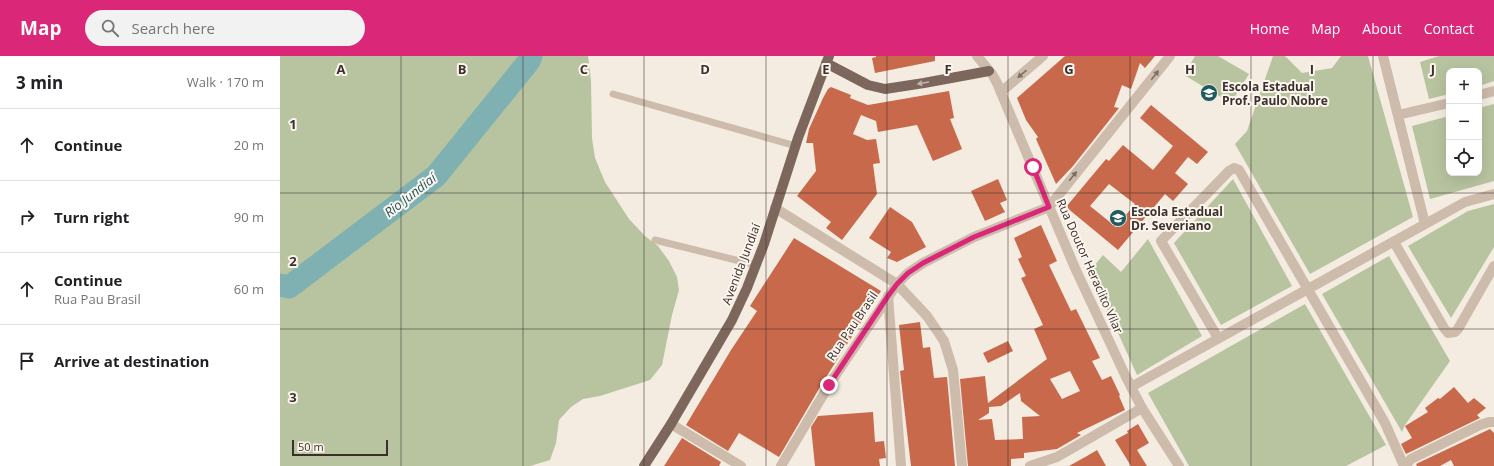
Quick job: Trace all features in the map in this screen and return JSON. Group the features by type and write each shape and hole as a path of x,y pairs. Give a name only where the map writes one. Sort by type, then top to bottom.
{"main road":[{"path":"828,60 868,86 885,89 989,71"},
{"name":"Avenida Jundiaí","path":"644,466 671,424 732,320 748,288 796,146 828,60"}],"street":[{"name":"Rua Doutor Heraclito Vilar","path":"976,56 989,71 1001,92 1079,275 1131,386 1142,408 1179,466"},
{"path":"1001,92 1043,56"},
{"path":"1049,207 1170,56"},
{"path":"1383,56 1425,224"},
{"path":"1482,94 1494,91"},
{"path":"1398,115 1446,104"},
{"path":"1218,338 1161,241 1233,168 1236,168 1239,170 1385,423 1405,466 1411,458 1485,422 1494,422"},
{"path":"1131,386 1465,202 1494,194"},
{"name":"Rua Pau Brasil","path":"782,466 787,461 829,385 888,296 908,273 923,263 974,237 1049,207"},
{"path":"775,208 897,284 928,316 944,341 953,370 956,388 962,466"},
{"path":"1394,242 1448,333 1455,332 1458,329 1494,266"},
{"path":"888,296 901,466"},
{"path":"1030,466 1059,462 1142,408"},
{"path":"671,424 740,466"}],"lane":[{"path":"613,94 796,146"},
{"path":"655,240 756,265"}],"green space":[{"path":"280,56 588,56 591,81 592,138 595,158 605,182 629,219 645,236 658,246 669,261 677,277 679,290 672,315 662,365 650,380 600,396 583,399 571,407 559,420 556,443 550,460 530,466 280,466"},
{"path":"1195,56 1218,56 1249,74 1231,103 1184,75"},
{"path":"1273,56 1285,56 1302,73 1332,68 1341,56 1368,56 1413,217 1310,274 1235,144 1247,131"},
{"path":"1439,56 1494,56 1494,81 1482,85 1482,68 1446,68 1446,95 1429,99 1420,62"},
{"path":"1494,104 1494,181 1430,199 1412,126 1446,117 1446,176 1482,176 1482,107"},
{"path":"1233,179 1292,286 1221,325 1174,243"},
{"path":"1494,204 1494,247 1451,318 1408,246 1468,211"},
{"path":"1148,239 1202,336 1137,375 1090,271 1103,255 1121,272"},
{"path":"1389,256 1450,361 1405,425 1402,432 1322,294"},
{"path":"1305,304 1386,445 1346,466 1189,466 1148,393"}],"building":[{"path":"876,56 935,56 935,61 875,73 872,58"},
{"path":"1065,56 1155,56 1145,68 1140,63 1131,89 1122,85 1114,107 1119,108 1073,166 1056,184 1036,139 1038,137 1026,120 1017,98"},
{"path":"831,87 851,95 850,98 868,105 949,91 954,118 950,119 962,149 933,161 917,125 878,132 876,121 861,115 853,134 867,140 876,139 880,163 873,164 877,194 842,240 826,228 831,222 797,196 816,171 813,143 806,143 809,129 823,98 828,89"},
{"path":"1151,105 1208,152 1197,164 1188,157 1175,173 1188,184 1173,201 1165,194 1118,250 1066,207 1106,159 1109,161 1123,145 1153,170 1173,146 1140,118","holes":["1109,184 1135,204 1116,227 1090,206"]},
{"path":"998,179 1007,200 1000,203 1005,212 985,221 971,191"},
{"path":"890,207 912,222 926,247 897,262 887,258 891,252 869,238"},
{"path":"1041,225 1057,261 1049,265 1071,311 1076,309 1100,358 1092,361 1102,380 1111,376 1125,410 1077,433 1081,435 1057,449 1024,453 1024,458 1011,459 1011,466 968,466 960,379 985,376 988,403 1047,359 1034,329 1043,325 1021,278 1026,276 1018,259 1022,257 1014,238","holes":["1070,371 1080,391 1062,399 1050,379","1020,393 1021,401 1040,416 1022,417 1023,439 995,440 992,419 978,420 989,413 989,407 1001,406"]},
{"path":"794,238 881,291 823,382 779,457 739,433 728,451 686,425 731,350 757,311 750,306"},
{"path":"920,322 923,348 930,347 934,378 947,377 955,466 911,466 900,371 904,370 899,325"},
{"path":"1008,341 1013,351 988,363 983,353"},
{"path":"1454,387 1468,403 1474,398 1486,408 1477,415 1480,418 1406,454 1401,444 1412,438 1405,426 1428,412 1425,408 1438,398 1440,399"},
{"path":"873,412 875,442 884,441 886,458 879,459 880,466 815,466 811,427 818,416"},
{"path":"1138,424 1149,443 1137,450 1147,466 1131,466 1115,440 1128,433 1127,431"},
{"path":"1490,429 1494,433 1494,466 1454,466 1451,460 1440,466 1417,466 1416,464"},
{"path":"682,438 721,462 719,466 664,466"},
{"path":"1097,450 1106,466 1069,466 1087,456"}],"waterway":[{"name":"Rio Jundiaí","path":"280,285 289,287 436,176 529,61 531,56"}],"place":[{"name":"Escola Estadual Prof. Paulo Nobre","path":"1209,93"},
{"name":"Escola Estadual Dr. Severiano","path":"1118,218"}],"route":[{"path":"829,385 888,296 908,273 923,263 974,237 1049,207 1033,167"}]}
